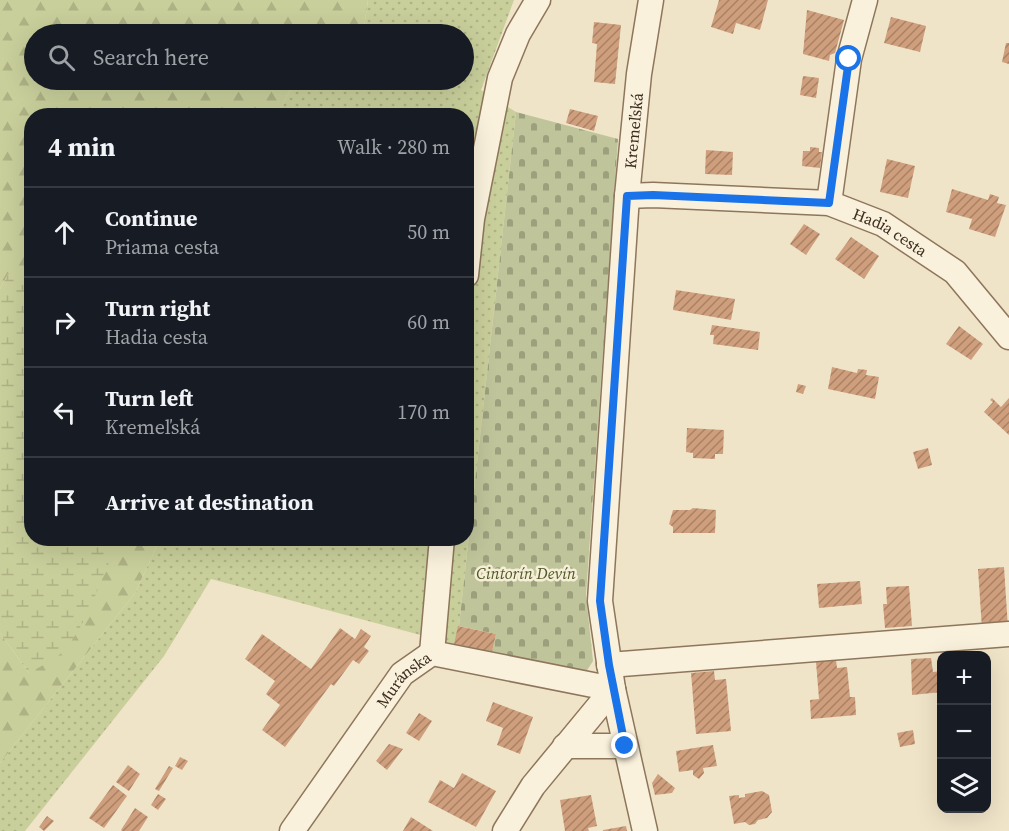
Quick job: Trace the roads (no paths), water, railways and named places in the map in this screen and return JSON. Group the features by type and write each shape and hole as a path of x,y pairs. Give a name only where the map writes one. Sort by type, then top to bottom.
{"street":[{"path":"474,209 500,78 518,34 538,0"},
{"name":"Kremeľská","path":"645,831 613,689 600,601 627,196 639,74 651,0"},
{"path":"829,203 849,59 865,0"},
{"name":"Hadia cesta","path":"627,196 653,195 829,203 883,224 955,272 1009,337"},
{"path":"432,653 441,546"},
{"path":"609,665 1009,634"},
{"name":"Muránska","path":"292,831 402,674 432,653 613,689"},
{"path":"505,831 533,786 613,689"},
{"path":"565,746 625,746"}],"park label":[{"name":"Cintorín Devín","path":"526,573"}]}
